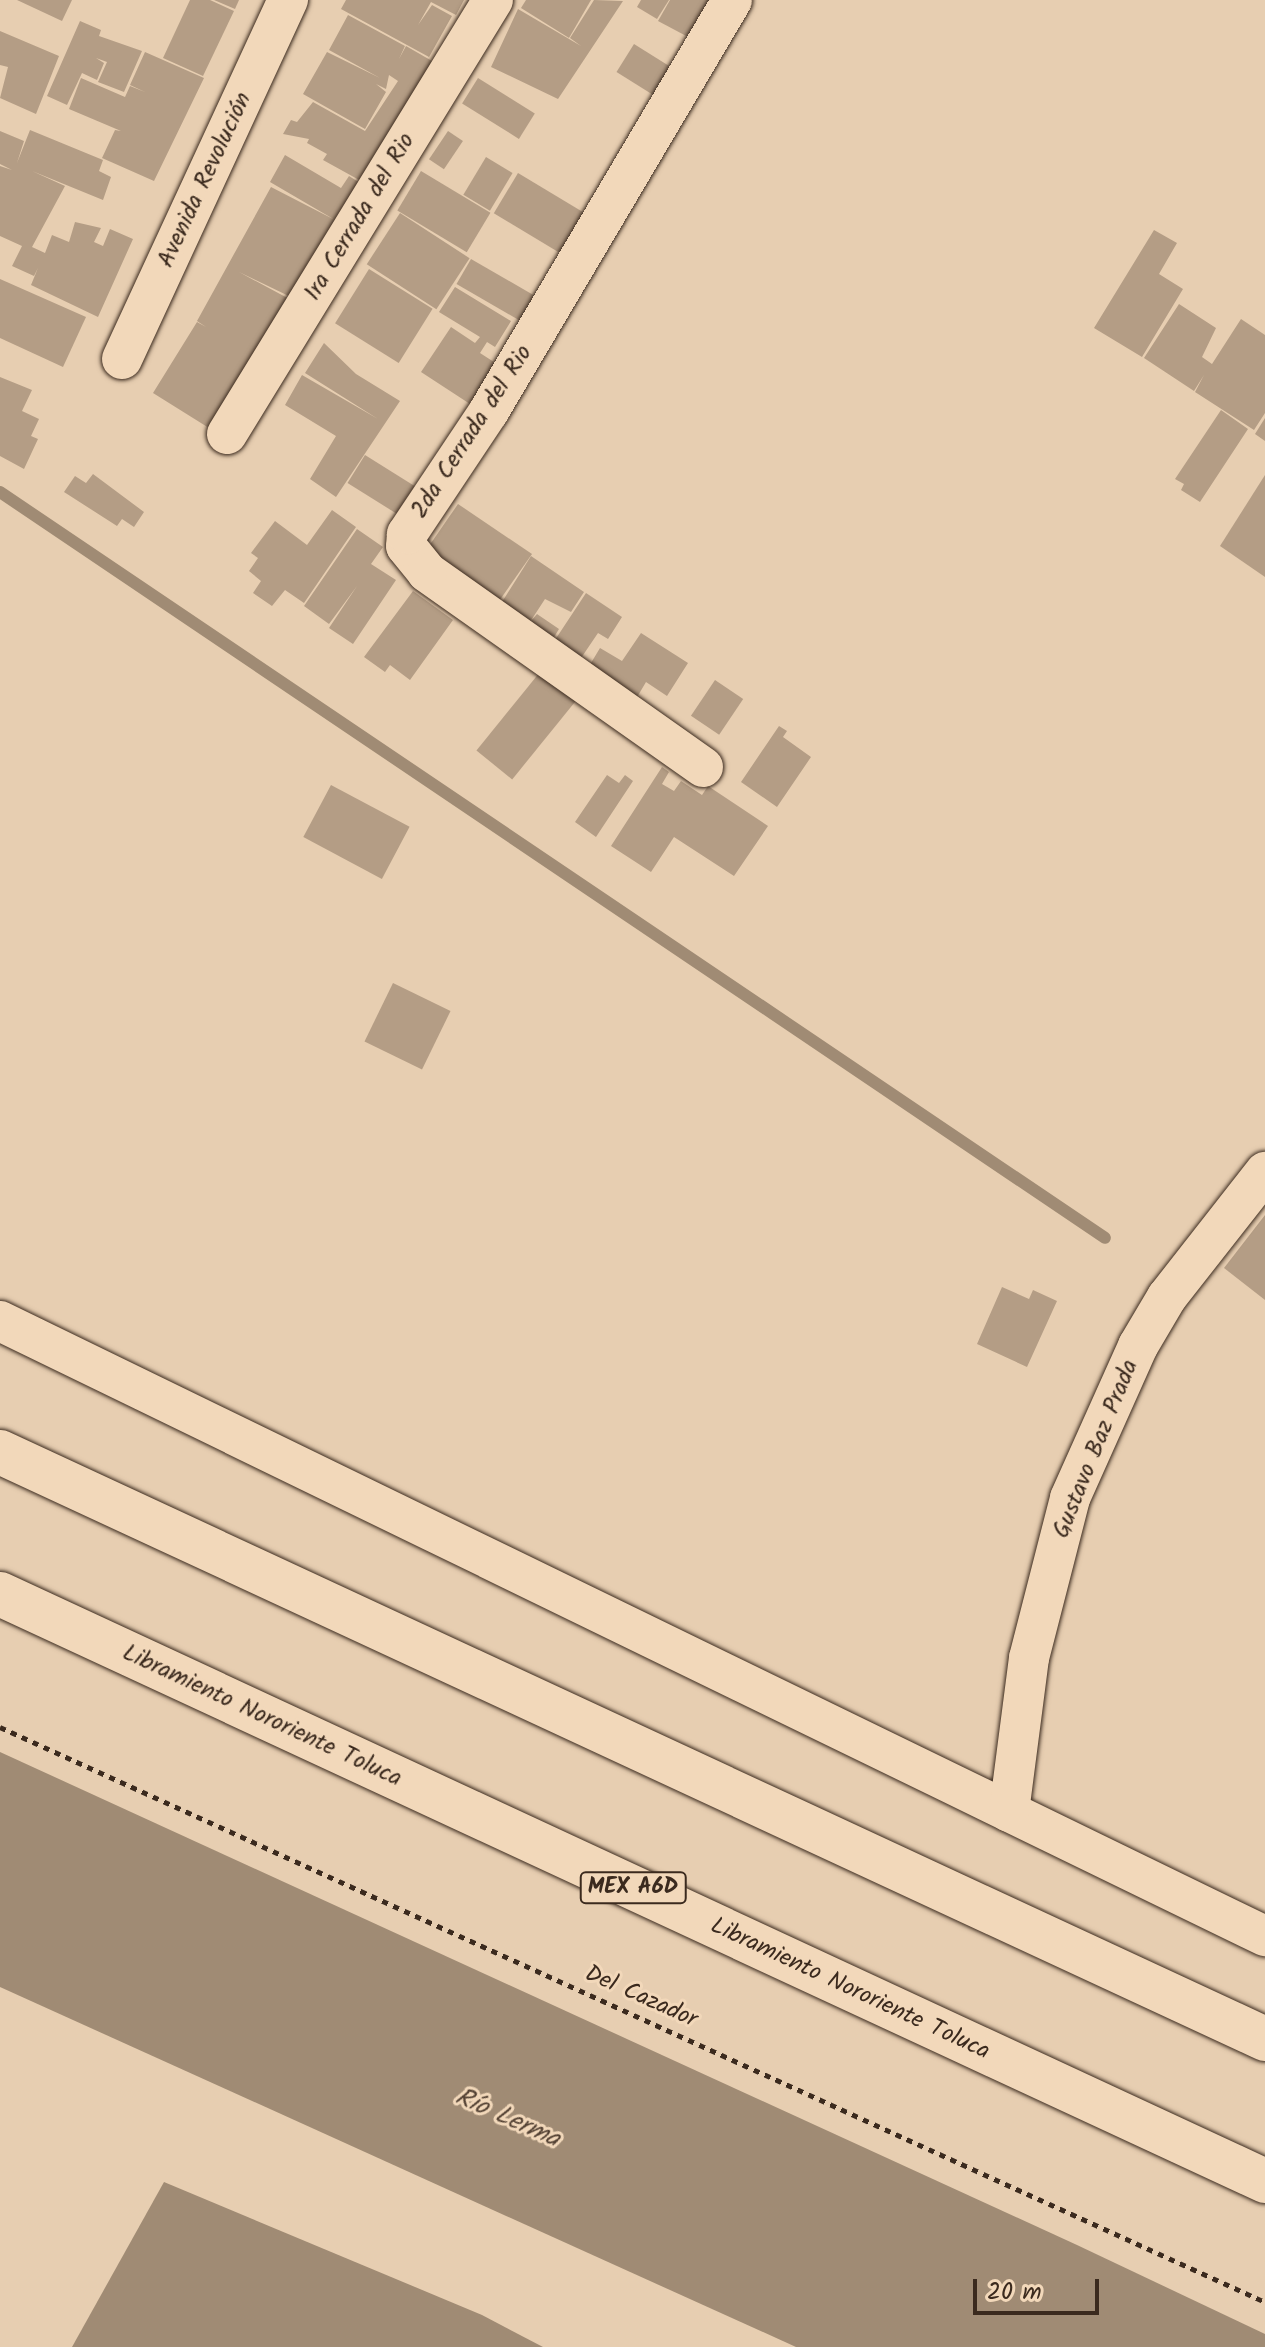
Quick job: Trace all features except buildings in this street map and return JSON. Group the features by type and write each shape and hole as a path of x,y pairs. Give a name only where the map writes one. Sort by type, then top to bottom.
{"highway":[{"path":"0,1452 1265,2039"},
{"name":"Libramiento Nororiente Toluca","path":"0,1594 1265,2181"}],"street":[{"name":"Avenida Revolución","path":"122,359 288,0"},
{"name":"1ra Cerrada del Rio","path":"227,434 493,0"},
{"name":"2da Cerrada del Rio","path":"703,767 427,572 406,546 407,534 489,411 732,0"},
{"name":"Gustavo Baz Prada","path":"1009,1812 1029,1658 1070,1498 1138,1346 1167,1297 1265,1172"},
{"path":"0,1321 1265,1936"}],"path":[{"name":"Del Cazador","path":"0,1727 1265,2302"}],"water":[{"name":"Río Lerma","path":"0,1752 1077,2245 1265,2334 1265,2347 796,2347 0,1987"},
{"path":"164,2182 482,2315 543,2347 72,2347"}],"waterway":[{"path":"0,492 1105,1238"}]}
